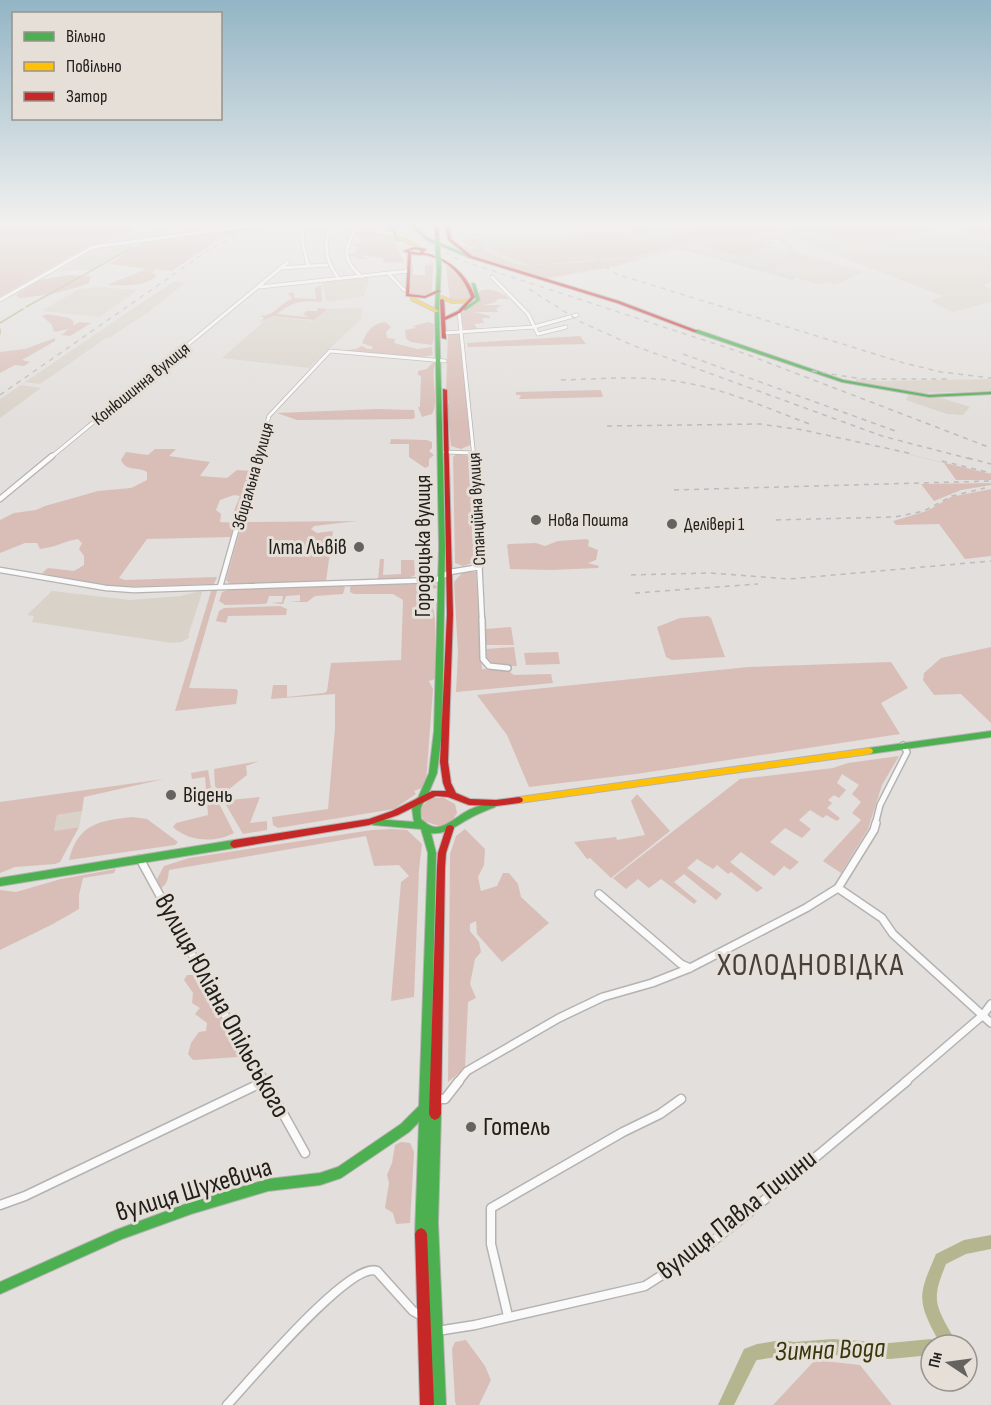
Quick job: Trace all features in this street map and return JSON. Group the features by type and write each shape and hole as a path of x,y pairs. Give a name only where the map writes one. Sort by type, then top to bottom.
{"main road":[{"name":"Городоцька вулиця","path":"441,291 444,333 442,361"},
{"path":"459,312 473,297 472,291"},
{"path":"443,319 478,300 476,291"},
{"path":"583,291 843,381 929,396 991,393"},
{"path":"405,292 425,297 441,294 452,302 469,301"},
{"path":"405,292 437,311"},
{"name":"Городоцька вулиця","path":"441,294 437,311 442,361 446,575 444,762 447,783 455,797"},
{"name":"Городоцька вулиця","path":"421,800 431,784 435,762 446,575"},
{"path":"0,882 369,822 395,813 435,793 473,803 495,803 991,734"},
{"path":"455,797 463,807 461,819"},
{"path":"421,800 415,812 423,826 432,853 421,1223 427,1405"},
{"path":"369,822 423,826 435,830 450,828 461,819 495,803"},
{"path":"439,1405 432,1223 441,867 442,853 450,828"},
{"name":"вулиця Шухевича","path":"0,1288 120,1234 191,1208 268,1185 320,1179 341,1172 405,1128 424,1109"}],"street":[{"path":"0,300 17,291"},
{"name":"Конюшинна вулиця","path":"0,499 255,291"},
{"path":"505,291 528,314 538,334 566,327"},
{"name":"Станційна вулиця","path":"459,312 475,453 480,533 483,659 489,666 508,668"},
{"path":"444,333 534,327 577,315"},
{"name":"Збиральна вулиця","path":"220,587 269,416 330,351 442,361"},
{"path":"444,452 475,453"},
{"path":"0,570 116,589 396,582 446,575 480,567"},
{"path":"436,1099 445,1099 467,1071 559,1018 603,997 690,969 806,908 838,888 874,830 880,805 907,752 903,746"},
{"name":"вулиця Юліана Опільського","path":"140,859 248,1057 265,1081 305,1154"},
{"path":"838,888 882,918 893,934 991,1023"},
{"path":"599,894 681,964 690,969"},
{"name":"вулиця Павла Тичини","path":"435,1331 475,1325 645,1286 704,1248 745,1216 983,1015 991,1004"},
{"path":"0,1205 25,1196 265,1081"},
{"path":"508,1316 491,1244 491,1208 623,1132 660,1114 681,1099"},
{"path":"226,1405 320,1305 360,1271 370,1268 381,1273 413,1311 424,1318"}],"shaded area":[{"path":"0,291 11,291 0,297"},
{"path":"23,291 64,291 19,298 16,295"},
{"path":"76,291 137,291 99,317 41,311"},
{"path":"160,291 176,291 150,311 106,338 40,384 25,382"},
{"path":"315,291 321,291 322,302 298,303 277,314 306,317 308,316 303,315 306,311 317,311 318,308 327,309 314,320 272,316 260,322 264,318 261,316 274,311 292,299 288,293 293,292 295,298 316,299"},
{"path":"324,291 366,291 364,296 327,302"},
{"path":"409,291 432,291 432,293 421,297 409,295"},
{"path":"449,291 469,291 470,300 450,301"},
{"path":"472,291 477,296 481,291 490,291 509,299 497,299 496,302 484,305 502,305 496,309 498,312 474,312 490,316 490,318 482,318 484,323 474,324 478,329 466,330 460,314 474,299"},
{"path":"929,291 991,291 991,302 953,312 931,301 943,296"},
{"path":"362,308 361,319 309,368 222,358 270,316 313,321 326,309"},
{"path":"47,314 70,318 74,322 73,326 79,322 91,323 70,336 61,335 69,329 54,332 52,325 42,316"},
{"path":"385,322 391,327 386,332 387,338 395,339 394,343 417,349 432,347 433,355 417,358 340,351 362,346 372,349 373,347 362,343 373,326"},
{"path":"429,322 434,324 432,345 406,339 405,330"},
{"path":"448,334 461,334 468,421 471,423 470,445 461,449 451,446 447,407 449,402 446,393"},
{"path":"580,336 586,344 468,347 467,343"},
{"path":"55,338 55,341 22,360 30,362 24,366 15,365 0,373 0,352 25,349"},
{"path":"432,363 436,363 434,408 432,414 422,417 418,407 420,407 421,376 418,375 418,371 427,369"},
{"path":"856,379 882,381 991,379 991,391 922,393 856,382"},
{"path":"21,385 41,388 0,418 0,399"},
{"path":"601,390 603,397 519,399 521,395 516,395 516,392"},
{"path":"909,394 945,399 970,407 963,415 947,414 906,400"},
{"path":"377,409 414,410 415,417 413,419 297,420 277,413"},
{"path":"391,439 432,442 432,448 429,451 434,455 429,459 429,466 425,468 409,457 409,444 390,444"},
{"path":"872,445 991,474 991,480 956,480 944,463"},
{"path":"155,449 176,449 169,456 210,462 200,476 227,478 237,470 251,471 240,510 234,511 240,496 234,495 220,500 216,510 221,514 220,522 236,523 232,537 147,539 119,578 125,580 217,577 214,584 116,587 42,573 48,568 74,571 84,565 84,556 79,549 82,543 78,539 40,549 37,543 25,543 0,553 0,520 14,513 36,510 98,491 131,488 147,480 147,472 126,466 121,460 126,452 148,455"},
{"path":"456,454 472,456 473,477 475,478 473,492 478,557 475,562 463,566 455,563 453,457"},
{"path":"991,483 991,485 961,490 934,501 921,484"},
{"path":"991,489 991,556 965,559 939,524 896,525 893,521 927,511 951,497"},
{"path":"357,521 314,526 311,529 317,533 333,531 326,581 230,584 226,580 242,522"},
{"path":"587,539 588,546 598,550 596,560 588,563 599,566 598,568 510,569 507,545 509,544 536,543 545,546 558,541"},
{"path":"380,559 384,559 383,575 401,574 401,560 414,560 415,575 407,579 378,580"},
{"path":"463,572 476,572 482,669 507,670 514,675 551,674 553,683 456,692 458,653 454,582"},
{"path":"433,583 439,588 430,589 435,620 435,679 429,681 433,689 426,782 422,788 414,791 416,794 394,809 278,828 273,825 272,817 328,809 335,728 335,694 271,699 273,685 287,685 287,697 324,693 327,691 331,663 401,660 403,600 393,594 354,594 350,592 350,587"},
{"path":"341,585 345,587 343,594 315,596 307,602 289,602 300,601 300,595 286,596 283,604 271,603 282,602 283,596 269,596 267,603 264,604 225,605 219,601 222,592 228,590"},
{"path":"215,589 217,591 189,688 236,689 238,691 236,704 175,711 211,591"},
{"path":"52,591 130,600 181,596 200,591 202,593 188,636 190,637 182,642 172,643 32,622 34,616 27,615"},
{"path":"280,606 287,609 286,615 228,616 226,623 216,621 219,611 224,608"},
{"path":"708,616 711,618 725,657 672,660 666,657 657,627 680,618"},
{"path":"511,627 514,645 486,645 486,629"},
{"path":"514,647 517,666 497,666 487,659 486,649"},
{"path":"991,647 991,723 961,694 934,695 923,680 924,673 941,658"},
{"path":"558,652 560,664 526,665 524,653"},
{"path":"891,662 908,688 881,703 900,734 636,774 529,787 507,735 477,695 748,667"},
{"path":"899,756 882,785 868,829 841,873 823,861 861,820 852,813 861,802 852,794 859,785 842,774 837,783 846,790 839,798 834,795 828,800 832,803 827,808 840,818 837,821 826,815 823,818 810,810 799,820 811,829 802,838 785,828 770,842 799,862 790,870 784,866 774,876 741,852 730,862 763,888 757,892 731,872 728,874 717,865 713,869 697,859 687,868 722,894 716,900 684,874 674,882 697,901 694,904 661,879 649,888 638,879 626,889 613,878 740,779 833,768 848,763"},
{"path":"259,761 246,766 247,775 224,793 230,800 260,797 250,823 267,821 267,830 243,834 215,786 214,769"},
{"path":"208,770 211,788 234,833 211,839 194,838 173,827 176,823 208,815 205,777 192,779 191,773"},
{"path":"164,779 84,797 82,811 57,815 54,831 79,827 60,862 15,867 0,873 0,802"},
{"path":"637,794 670,831 611,878 590,858 587,859 574,842 616,837 617,840 645,835 631,801"},
{"path":"433,798 444,798 455,804 457,813 452,821 439,826 424,821 421,813 422,807"},
{"path":"82,811 79,827 54,831 57,815"},
{"path":"132,817 147,819 178,842 175,845 69,860 78,839 91,826 109,820"},
{"path":"465,829 485,849 484,865 478,877 481,891 497,886 503,873 509,873 518,884 521,897 549,923 502,962 477,934 476,921 470,924 470,931 479,942 481,952 475,959 470,984 476,998 468,1002 465,1068 448,1082 450,854 456,836"},
{"path":"372,830 407,830 422,844 414,997 391,1001 401,882 409,876 399,865 374,866 366,836 169,870 166,883 160,889 157,879 164,866 189,858"},
{"path":"116,869 114,873 83,878 79,909 0,950 0,890 16,892 61,879"},
{"path":"187,975 193,975 197,983 209,989 242,1050 238,1057 193,1060 188,1054 191,1043 199,1032 206,1031 207,1023 195,1014 200,1008 192,1003 193,993 184,980"},
{"path":"401,1142 410,1143 414,1152 410,1223 396,1224 393,1213 385,1208 389,1183 387,1175 395,1145"},
{"path":"466,1340 485,1366 491,1380 479,1405 456,1405 455,1401 452,1349 455,1342"},
{"path":"815,1360 860,1365 892,1405 773,1405"}],"waterway":[{"path":"26,307 56,291"},
{"path":"0,323 23,309"},
{"path":"0,329 0,334"},
{"name":"Зимна Вода","path":"943,1333 933,1314 929,1299 929,1292 941,1259 964,1247 991,1242"},
{"name":"Зимна Вода","path":"726,1405 750,1355 757,1352 782,1348 794,1350 833,1347 890,1351 919,1348"}],"railway":[{"path":"0,395 150,291"},
{"path":"531,291 581,322 632,345 882,436 974,460"},
{"path":"553,291 743,353 991,448"},
{"path":"670,291 904,363 941,372 991,378"},
{"path":"683,354 898,432"},
{"path":"812,371 863,379 949,379"},
{"path":"561,380 636,378 698,385 731,394 812,425"},
{"path":"607,426 760,424 803,430 913,454"},
{"path":"968,458 991,464"},
{"path":"942,461 991,473"},
{"path":"674,490 991,481"},
{"path":"776,520 895,517 924,511 952,496 985,488"},
{"path":"631,575 710,573 789,579 991,561"},
{"path":"635,593 758,584"}],"traffic: fast":[{"path":"422,799 433,773 438,731 442,547 438,291"},
{"path":"465,309 478,300 475,291"},
{"path":"696,331 842,381 929,396 991,393"},
{"path":"869,751 991,734"},
{"path":"419,801 416,808 417,820 424,827 437,831 492,805"},
{"path":"374,822 422,826"},
{"path":"421,1234 432,853 425,827"},
{"path":"0,882 234,844"},
{"path":"0,1288 120,1234 191,1208 268,1185 320,1179 341,1172 405,1128 424,1109"},
{"path":"435,1114 432,1223 439,1405"}],"traffic: slow":[{"path":"442,297 452,302 469,301"},
{"path":"412,299 437,311"},
{"path":"519,800 869,751"}],"traffic: jam":[{"path":"407,291 407,295"},
{"path":"407,295 425,297 439,291"},
{"path":"459,312 473,297 471,291"},
{"path":"581,291 696,331"},
{"path":"442,300 444,338"},
{"path":"443,319 459,312"},
{"path":"445,390 450,614 444,762 447,783 453,796"},
{"path":"234,844 369,822 395,813 435,793 449,794 469,802 496,803 519,800"},
{"path":"435,1114 441,867 442,853 450,828"},
{"path":"421,1234 427,1405"}],"place":[{"name":"Нова Пошта","path":"536,520"},
{"name":"Делівері 1","path":"672,524"},
{"name":"Ілта Львів","path":"359,547"},
{"name":"Відень","path":"171,795"},
{"name":"Готель","path":"471,1127"}],"district":[{"name":"ХОЛОДНОВІДКА","path":"811,965"}]}
